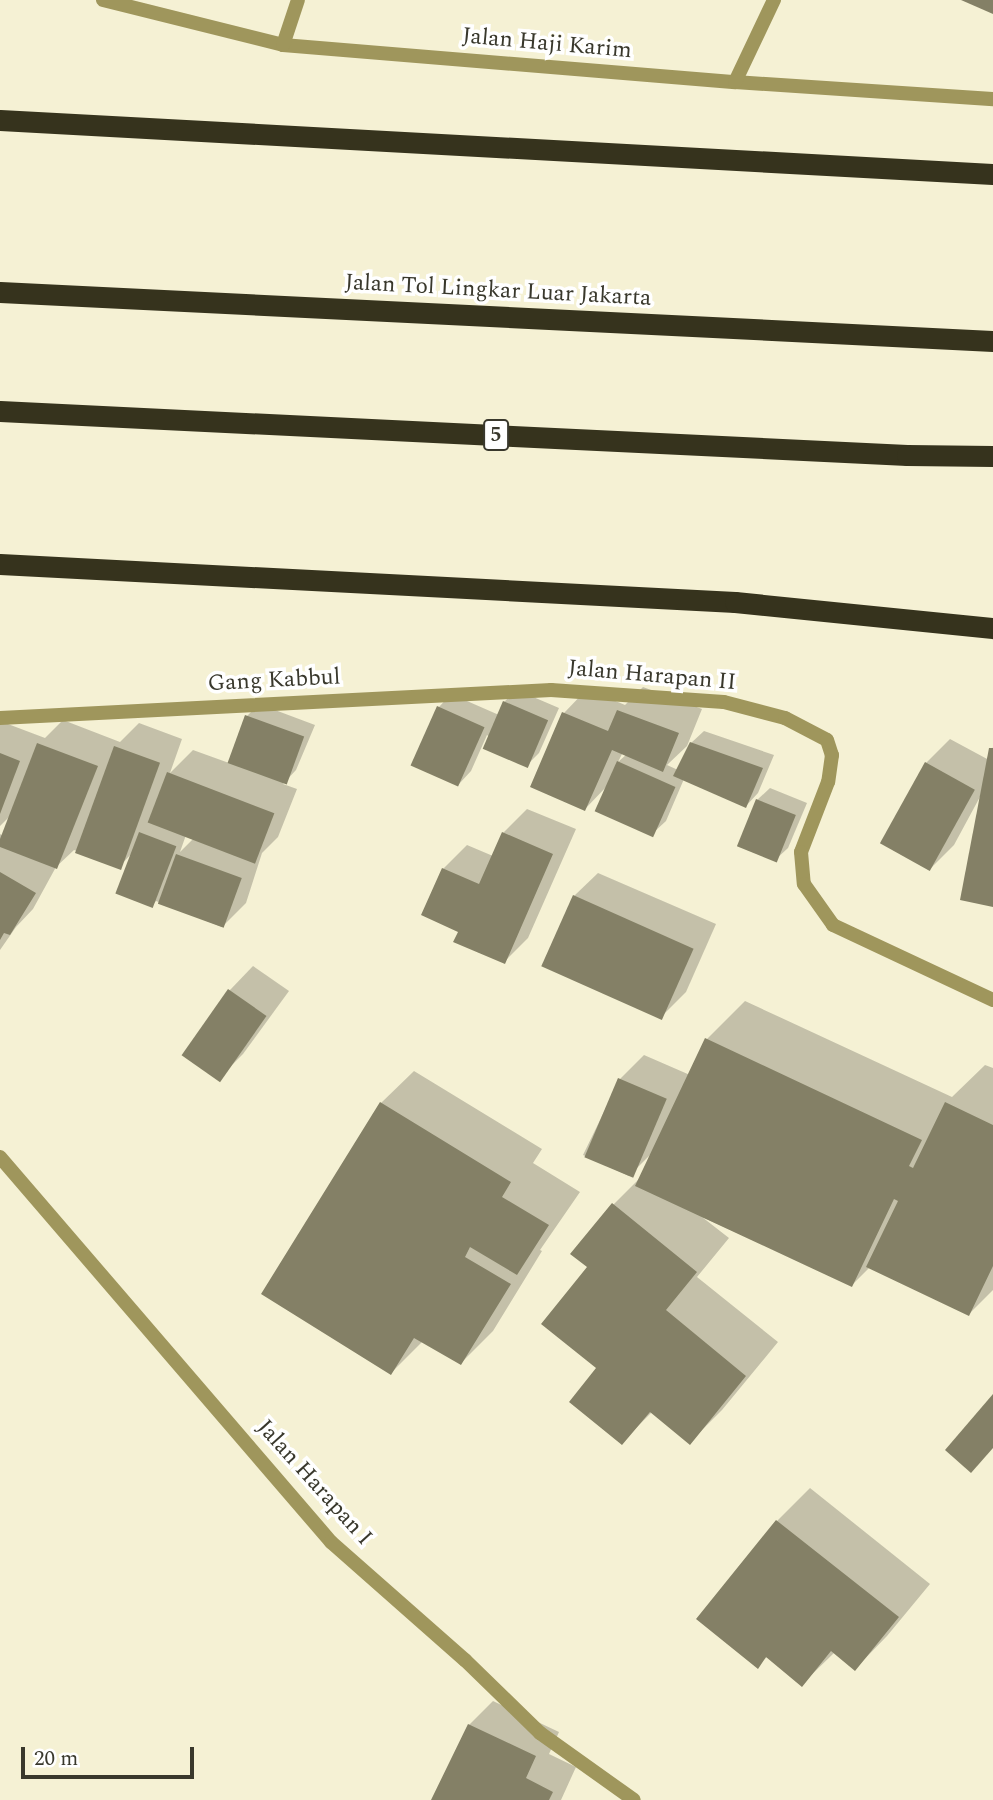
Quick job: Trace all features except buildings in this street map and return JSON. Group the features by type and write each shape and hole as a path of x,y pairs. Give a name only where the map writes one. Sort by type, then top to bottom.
{"highway":[{"path":"0,120 993,174"},
{"name":"Jalan Tol Lingkar Luar Jakarta","path":"0,292 993,341"},
{"name":"5","path":"0,411 907,455 993,456"},
{"path":"0,564 735,602 993,628"}],"street":[{"name":"Jalan Haji Karim","path":"103,0 283,45 735,82 993,99"},
{"path":"283,45 299,0"},
{"path":"735,82 774,0"},
{"name":"Gang Kabbul","path":"0,718 551,691"},
{"name":"Jalan Harapan II","path":"551,691 724,702 785,718 827,740 832,755 828,782 802,852 804,884 833,925 993,1000"},
{"name":"Jalan Harapan I","path":"0,1157 331,1542 465,1660 540,1733 634,1800"}]}
